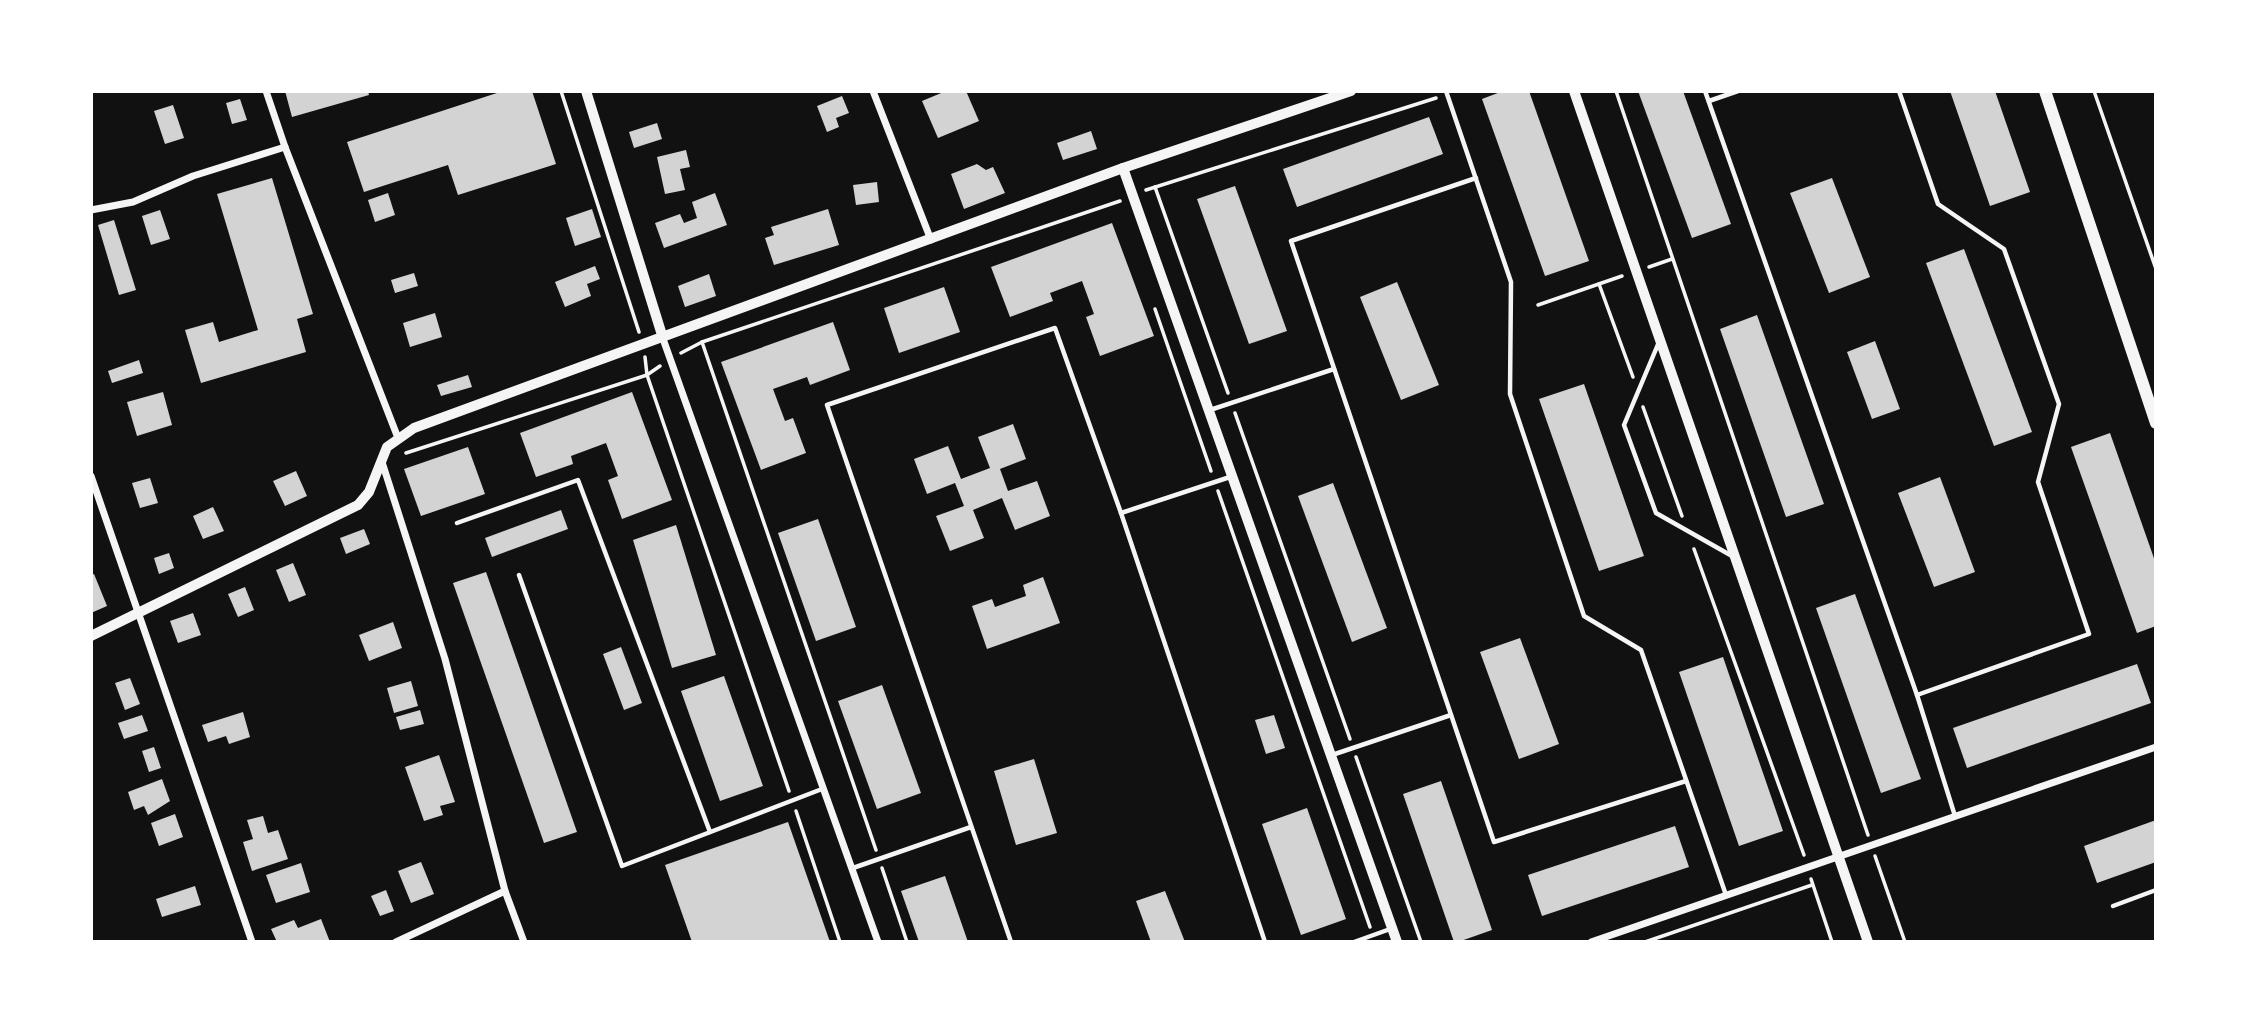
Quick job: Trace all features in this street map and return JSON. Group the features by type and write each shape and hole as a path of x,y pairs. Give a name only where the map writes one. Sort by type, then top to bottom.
{"main road":[{"path":"2045,91 2156,423"}],"street":[{"path":"266,91 398,439"},
{"path":"586,91 670,359 878,942"},
{"path":"873,91 931,240"},
{"path":"91,636 358,505 369,492 387,447 414,428 642,342 931,240 1123,168 1351,91"},
{"path":"1574,91 1868,942"},
{"path":"91,210 133,202 193,176 285,147"},
{"path":"1123,168 1397,942"},
{"path":"381,461 445,659 505,891 524,942"},
{"path":"91,476 252,942"},
{"path":"1591,942 2156,747"},
{"path":"396,942 505,891"}],"lane":[{"path":"1705,91 1917,695 1955,816"},
{"path":"1709,102 1738,91"},
{"path":"1899,91 1938,204 2004,249 2059,404 2038,482 2089,634 1917,695"},
{"path":"1447,93 1511,282 1510,394 1584,616 1641,650 1726,895"},
{"path":"1476,178 1291,241 1494,842 1686,781"},
{"path":"1011,942 827,405 1055,328 1121,513 1265,942"},
{"path":"1659,341 1624,425 1656,513 1734,557"},
{"path":"1210,410 1334,369"},
{"path":"1121,513 1233,476"},
{"path":"457,523 578,480 710,832"},
{"path":"519,575 622,866 825,788"},
{"path":"1331,755 1451,715"},
{"path":"853,868 971,827"},
{"path":"2113,906 2156,890"},
{"path":"1354,942 1393,929"}],"path":[{"path":"561,91 642,342 647,375 840,942"},
{"path":"1616,91 1905,942"},
{"path":"2094,91 2156,269"},
{"path":"381,461 647,375 702,342 1133,194 1447,93"},
{"path":"1155,187 1421,942"},
{"path":"1118,201 1122,214"},
{"path":"1538,305 1672,258"},
{"path":"1599,284 1808,867 1832,942"},
{"path":"1153,303 1373,936"},
{"path":"702,342 907,942"},
{"path":"1645,942 1812,885"}],"building":[{"path":"285,91 368,91 369,95 292,117"},
{"path":"503,91 532,91 556,164 458,195 448,165 364,192 347,142"},
{"path":"946,91 966,91 979,121 938,138 922,101"},
{"path":"1503,91 1529,91 1589,261 1545,276 1482,99"},
{"path":"1638,91 1683,91 1731,224 1692,238"},
{"path":"1950,91 1995,91 2030,192 1990,206"},
{"path":"842,96 849,113 836,118 839,127 827,132 817,106"},
{"path":"240,99 247,120 232,124 226,103"},
{"path":"173,105 184,138 165,144 154,111"},
{"path":"1429,117 1443,154 1297,207 1283,169"},
{"path":"657,123 662,139 634,148 629,132"},
{"path":"1091,131 1097,149 1063,160 1057,143"},
{"path":"686,150 690,167 680,169 685,190 665,194 657,157"},
{"path":"977,164 986,170 993,167 1005,193 964,209 951,174"},
{"path":"272,178 313,314 297,319 306,352 201,383 185,330 213,322 219,342 258,330 217,194"},
{"path":"1832,178 1870,277 1829,293 1790,193"},
{"path":"877,182 879,202 856,205 853,185"},
{"path":"1235,186 1287,331 1249,344 1197,199"},
{"path":"388,193 395,215 375,222 368,200"},
{"path":"715,193 727,225 664,248 655,223 680,214 684,223 697,218 692,202"},
{"path":"592,209 601,237 575,246 566,218"},
{"path":"828,209 839,245 774,265 765,238 774,235 771,227"},
{"path":"160,210 170,239 151,245 142,216"},
{"path":"114,220 136,290 119,295 98,225"},
{"path":"1112,223 1154,336 1100,356 1086,317 1094,314 1082,281 1050,293 1053,301 1010,317 991,267"},
{"path":"1964,249 2032,432 1994,446 1926,263"},
{"path":"595,266 600,279 587,284 591,296 565,307 555,282"},
{"path":"414,273 418,286 395,293 391,280"},
{"path":"709,274 716,296 685,307 678,286"},
{"path":"1397,282 1439,385 1401,400 1360,297"},
{"path":"944,287 960,332 899,353 884,308"},
{"path":"435,313 442,337 410,347 403,323"},
{"path":"1757,315 1824,504 1786,517 1720,329"},
{"path":"833,322 850,370 810,385 807,377 773,389 785,421 793,418 806,453 761,470 721,362"},
{"path":"1875,341 1900,409 1872,419 1847,352"},
{"path":"139,360 143,373 112,383 108,371"},
{"path":"468,375 472,387 441,396 437,385"},
{"path":"1584,384 1644,556 1599,571 1539,399"},
{"path":"163,392 172,425 137,436 127,402"},
{"path":"632,392 672,500 622,519 608,480 618,476 606,443 571,456 573,464 536,477 520,433"},
{"path":"1013,424 1026,459 1000,469 1008,491 1037,481 1050,516 1015,530 1002,498 973,510 984,538 950,551 936,516 964,506 955,483 927,494 914,459 948,446 961,479 990,468 978,437"},
{"path":"2110,433 2156,564 2156,626 2137,633 2071,447"},
{"path":"468,447 485,494 421,516 404,469"},
{"path":"296,471 307,496 285,506 273,481"},
{"path":"1940,477 1975,572 1934,587 1898,493"},
{"path":"150,478 158,503 140,508 132,483"},
{"path":"1333,483 1387,628 1352,642 1298,496"},
{"path":"213,507 224,531 203,539 193,516"},
{"path":"561,510 568,529 492,557 485,538"},
{"path":"818,519 856,627 816,641 778,533"},
{"path":"676,525 716,655 672,668 633,540"},
{"path":"364,529 370,544 346,554 340,538"},
{"path":"169,553 174,568 159,574 154,558"},
{"path":"293,563 306,595 289,602 276,570"},
{"path":"486,572 577,832 544,843 453,583"},
{"path":"94,574 107,606 91,613 91,575"},
{"path":"1043,577 1060,623 987,649 972,606 992,599 995,607 1026,596 1023,585"},
{"path":"245,587 254,610 238,617 228,594"},
{"path":"1855,594 1921,779 1881,793 1816,608"},
{"path":"193,613 201,635 178,643 170,621"},
{"path":"393,622 402,648 369,661 359,635"},
{"path":"1520,638 1559,744 1519,759 1480,652"},
{"path":"621,647 642,703 624,710 603,654"},
{"path":"1723,657 1783,831 1739,846 1679,672"},
{"path":"2137,664 2151,703 1967,768 1953,728"},
{"path":"724,676 763,786 720,801 681,691"},
{"path":"130,678 140,704 125,710 115,683"},
{"path":"411,681 418,706 394,713 387,688"},
{"path":"882,685 921,793 877,809 838,701"},
{"path":"420,710 424,724 400,730 396,717"},
{"path":"243,712 250,737 229,744 226,736 208,742 202,725"},
{"path":"142,715 148,731 124,739 118,723"},
{"path":"1274,715 1285,748 1266,754 1255,720"},
{"path":"154,747 161,768 149,772 142,751"},
{"path":"439,755 455,802 440,806 443,815 424,821 405,767"},
{"path":"1034,759 1057,833 1016,845 994,771"},
{"path":"162,779 170,801 148,815 144,806 134,810 128,792"},
{"path":"1441,781 1492,930 1458,942 1454,942 1403,794"},
{"path":"1307,808 1346,919 1301,935 1262,824"},
{"path":"175,814 183,837 159,846 151,823"},
{"path":"263,816 268,833 278,830 288,859 252,871 243,842 253,839 247,820"},
{"path":"2156,820 2156,862 2097,883 2084,846"},
{"path":"788,822 830,942 692,942 665,865"},
{"path":"1675,826 1689,867 1542,916 1528,875"},
{"path":"421,862 434,894 411,903 398,871"},
{"path":"301,863 310,892 276,903 266,875"},
{"path":"945,876 968,942 919,942 901,891"},
{"path":"195,886 201,905 162,917 156,899"},
{"path":"386,890 394,911 380,916 371,896"},
{"path":"1165,891 1185,942 1151,942 1136,901"},
{"path":"321,919 330,942 277,942 271,929 294,920 298,928"}]}
